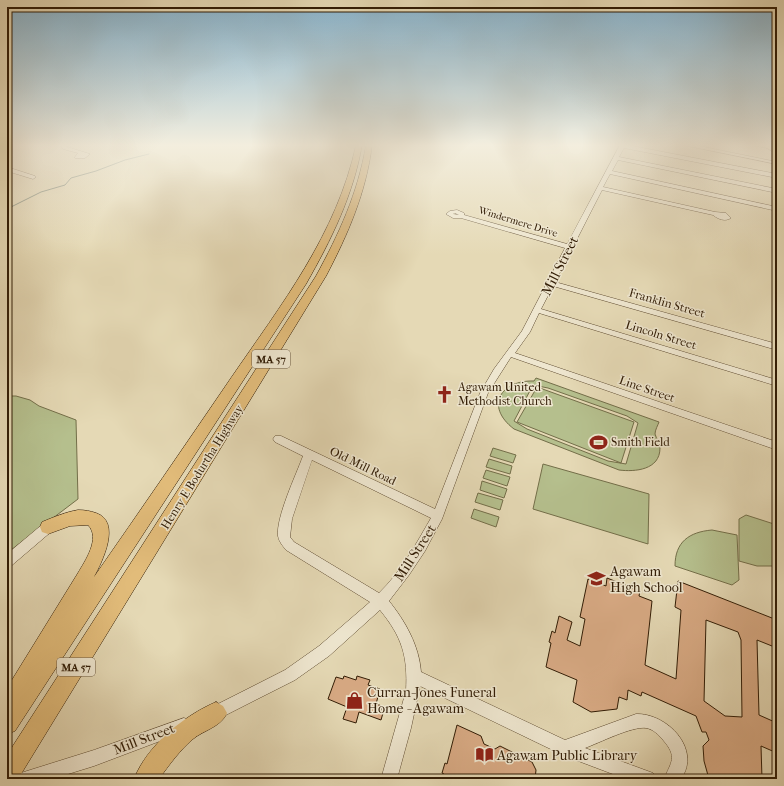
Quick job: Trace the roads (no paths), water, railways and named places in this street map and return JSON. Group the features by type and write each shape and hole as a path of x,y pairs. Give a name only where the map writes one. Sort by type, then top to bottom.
{"highway":[{"name":"Henry E Bodurtha Highway","path":"7,723 296,293 338,216 351,182"},
{"name":"Henry E Bodurtha Highway","path":"7,776 311,294 331,258 350,216 362,182"},
{"path":"7,708 84,579 94,558 100,540 99,527 96,522 88,518 69,518 48,527"},
{"path":"145,779 165,752 186,731 216,713"}],"street":[{"name":"Mill Street","path":"27,779 94,758 216,713 266,688 307,663 339,639 380,601 411,563 438,516 484,393 497,371 526,332 569,246 604,182"},
{"path":"653,182 777,209"},
{"path":"732,182 777,191"},
{"path":"601,188 715,214"},
{"name":"Windermere Drive","path":"461,216 569,246"},
{"name":"Franklin Street","path":"551,283 777,347"},
{"name":"Lincoln Street","path":"537,310 777,383"},
{"name":"Line Street","path":"510,354 777,446"},
{"name":"Old Mill Road","path":"278,439 438,516"},
{"path":"309,454 287,518 283,534 285,540 290,546 380,601 395,619 408,644 413,660 414,676 406,718 389,779"},
{"path":"7,562 48,527"},
{"path":"414,676 565,748 647,779"},
{"path":"565,748 636,721 647,721 660,726 667,732 677,748 679,765 677,773 672,779"}],"waterway":[{"path":"7,209 41,192 65,185 68,182"}],"place":[{"name":"Agawam United Methodist Church","path":"445,394"},
{"name":"Smith Field","path":"598,442"},
{"name":"Agawam High School","path":"597,579"},
{"name":"Curran-Jones Funeral Home - Agawam","path":"354,700"},
{"name":"Agawam Public Library","path":"484,755"}]}
